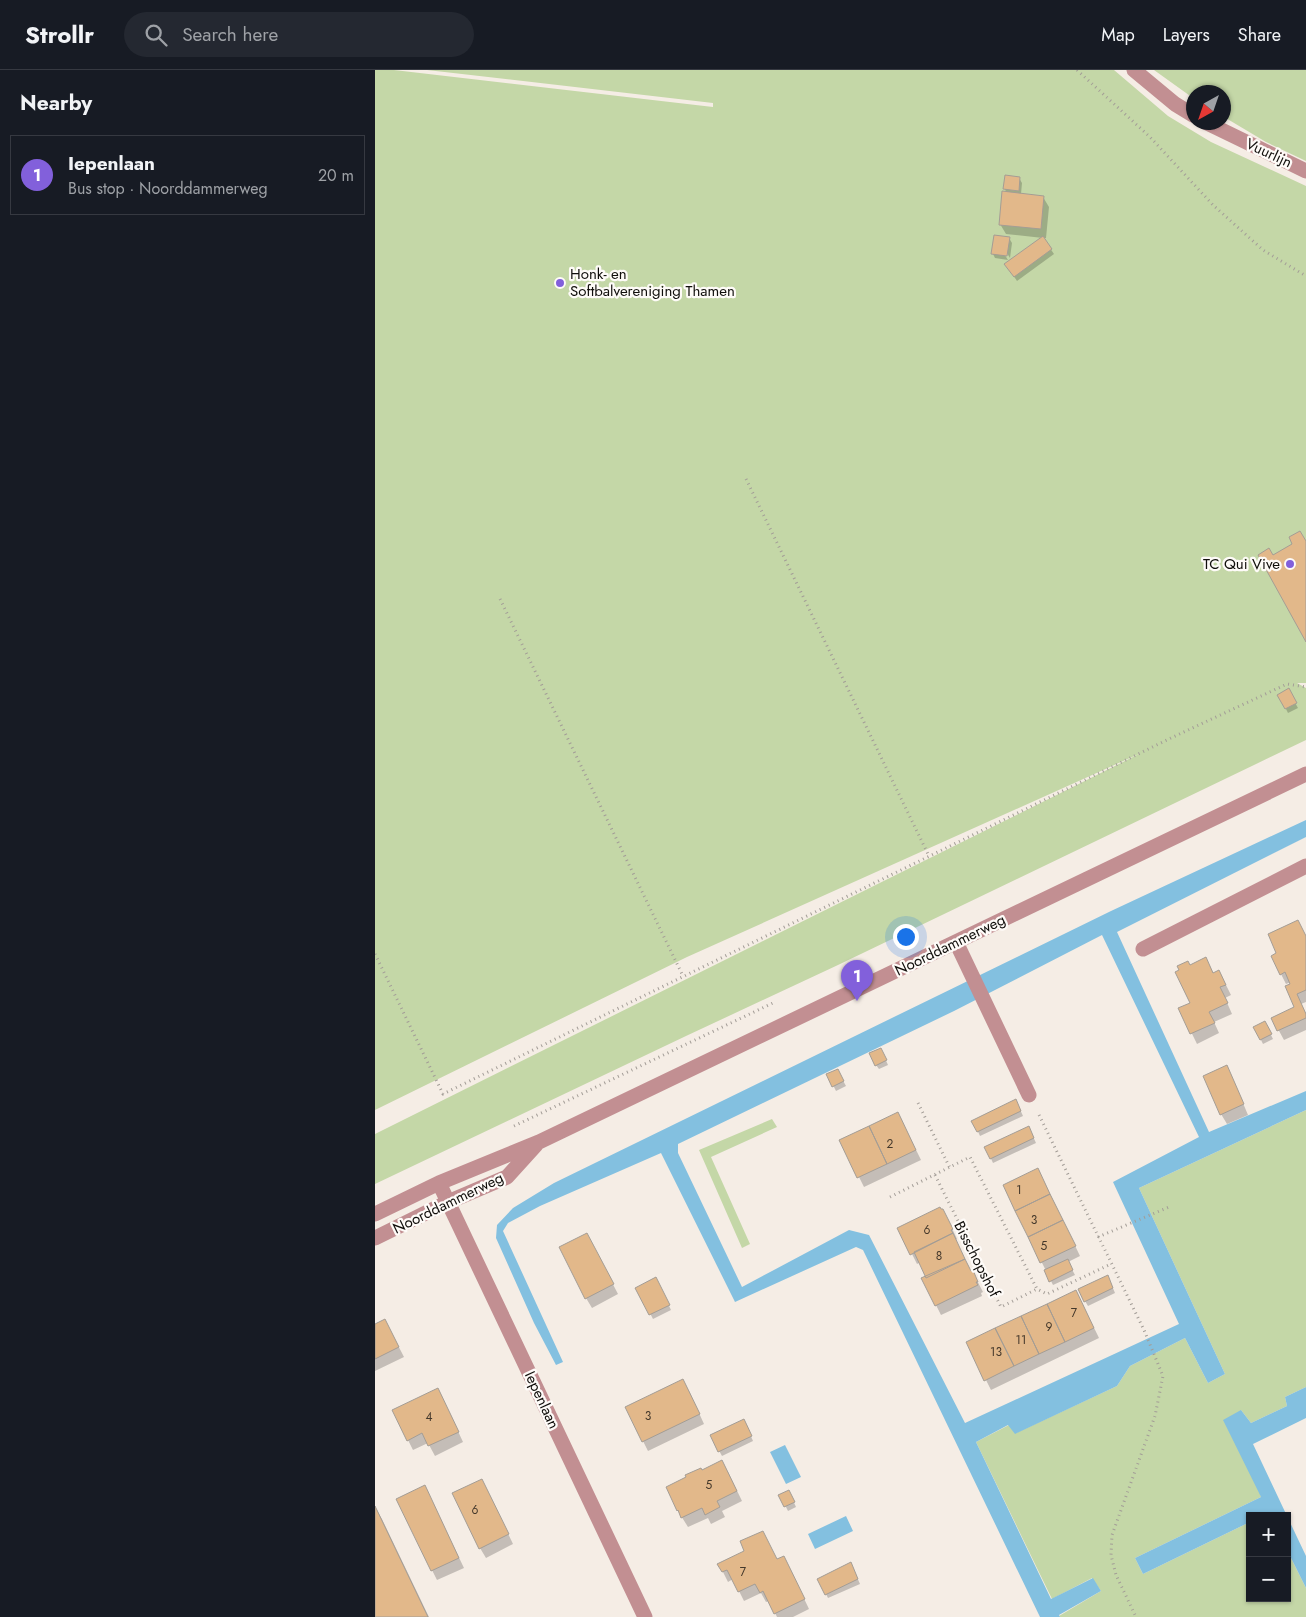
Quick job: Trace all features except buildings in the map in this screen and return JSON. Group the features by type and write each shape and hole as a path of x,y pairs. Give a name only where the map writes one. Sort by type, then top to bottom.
{"street":[{"path":"1134,70 1186,111"},
{"name":"Vuurlijn","path":"1222,130 1306,170"},
{"name":"Noorddammerweg","path":"375,1214 439,1182 539,1142 1306,774"},
{"path":"1143,949 1306,866"},
{"path":"956,942 1029,1095"},
{"name":"Noorddammerweg","path":"375,1238 448,1202 507,1177 539,1142"},
{"name":"Iepenlaan","path":"439,1182 645,1617"}],"path":[{"path":"1077,70 1150,137 1213,205 1263,250 1306,276"},
{"path":"746,479 929,856"},
{"path":"500,599 683,976"},
{"path":"375,954 443,1094 1173,737 1287,684 1306,687"},
{"path":"1029,1095 1143,1330 1163,1376 1155,1416 1112,1535 1111,1555 1116,1575 1137,1617"},
{"path":"918,1103 950,1168"},
{"path":"890,1197 971,1157 1037,1289"},
{"name":"Bisschopshof","path":"935,1175 1001,1307 1037,1289 1047,1294 1111,1264"},
{"path":"1098,1237 1169,1207"}],"green space":[{"path":"375,70 394,70 713,107 713,103 427,70 1114,70 1168,116 1186,127 1186,130 1191,130 1211,142 1306,186 1306,683 1297,683 1306,688 1306,740 838,965 375,1184 375,1134 1141,753 687,957 375,1110"},
{"path":"1154,70 1306,70 1306,161 1266,142 1231,121 1231,85 1186,85 1186,93"},
{"path":"1306,1110 1306,1387 1285,1397 1287,1406 1251,1423 1241,1410 1261,1497 1135,1558 1143,1574 1246,1524 1246,1602 1291,1602 1291,1558 1306,1588 1306,1617 1060,1617 1101,1591 1092,1578 1052,1599 976,1442 1009,1425 1016,1433 1117,1386 1130,1366 1185,1338 1208,1383 1225,1374 1139,1188"},
{"path":"772,1119 777,1127 711,1157 750,1244 742,1248 699,1150"}],"water":[{"path":"1306,820 1306,837 1117,932 1209,1132 1306,1091 1306,1110 1139,1188 1225,1374 1208,1383 1185,1338 1130,1366 1117,1386 1015,1434 1008,1425 976,1442 1051,1599 1093,1578 1101,1591 1059,1615 1060,1617 1040,1617 863,1250 856,1247 735,1302 661,1153 540,1206 508,1223 503,1231 563,1362 556,1365 534,1323 496,1238 497,1225 513,1208 554,1183 1111,911","holes":["1102,935 1199,1137 1113,1182 1179,1324 965,1423 869,1235 849,1230 742,1287 678,1153 678,1144 954,1011"]},
{"path":"1306,1387 1306,1418 1253,1444 1285,1512 1246,1512 1246,1524 1143,1574 1135,1558 1261,1497 1223,1420 1241,1410 1251,1423 1287,1406 1285,1397"},
{"path":"785,1445 801,1477 786,1484 770,1452"},
{"path":"846,1516 853,1531 815,1549 808,1534"},
{"path":"1291,1524 1306,1556 1306,1588 1291,1558"}],"place":[{"name":"Honk- en Softbalvereniging Thamen","path":"560,283"},
{"name":"TC Qui Vive","path":"1290,564"},
{"name":"Iepenlaan","path":"857,1001"}]}
